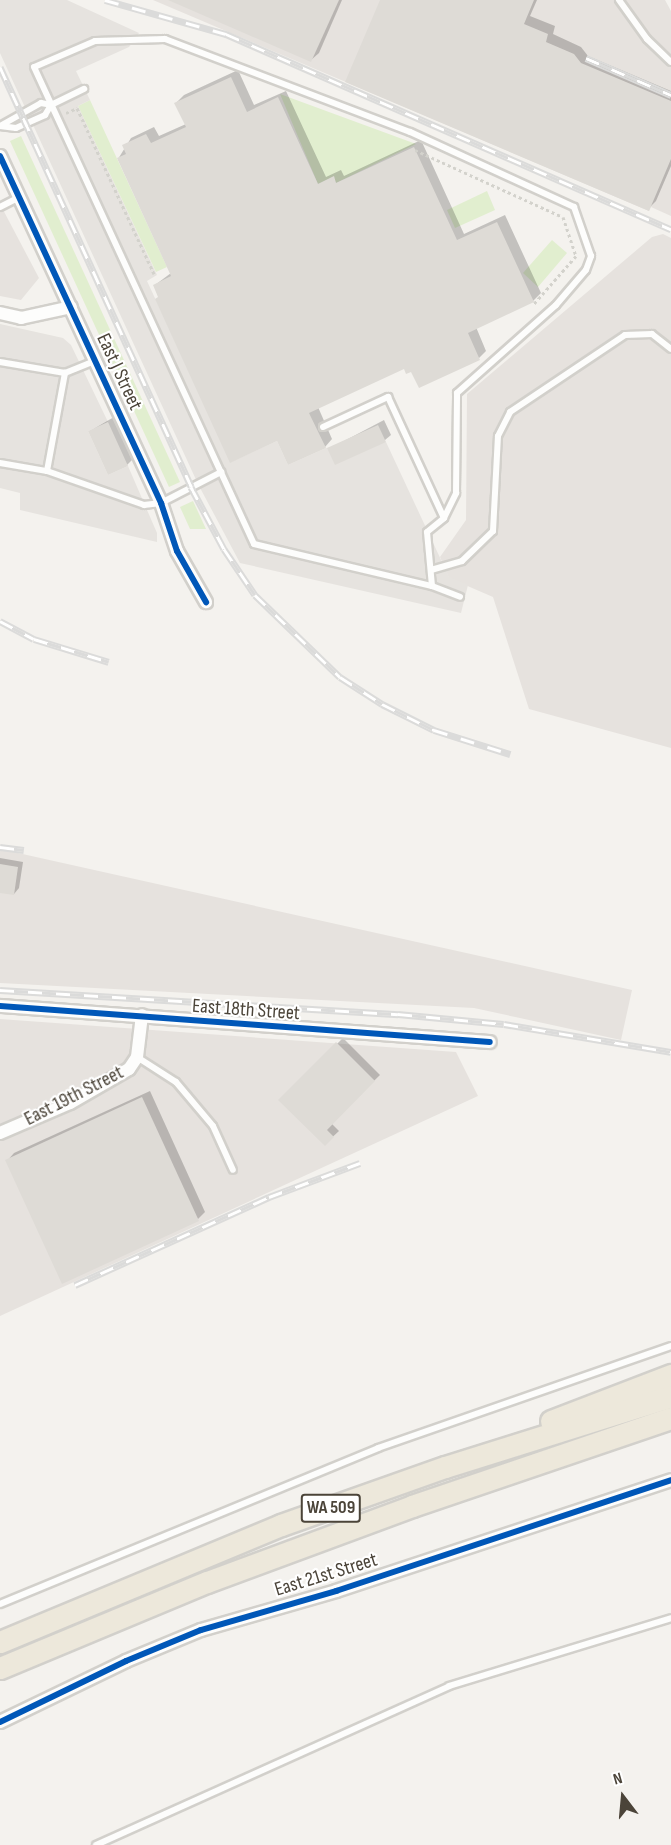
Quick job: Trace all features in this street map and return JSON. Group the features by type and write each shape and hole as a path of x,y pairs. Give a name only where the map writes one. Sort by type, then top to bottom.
{"highway":[{"path":"445,1467 570,1413 671,1375"},
{"name":"WA 509","path":"0,1642 281,1526 445,1467 671,1396"},
{"name":"WA 509","path":"0,1668 207,1582 412,1506 671,1418"}],"street":[{"name":"East J Street","path":"0,156 161,503 177,551 206,602"},
{"path":"0,313 21,318 71,307"},
{"name":"East 18th Street","path":"0,1006 142,1015 182,1022 490,1042"},
{"name":"East 19th Street","path":"0,1133 113,1080 137,1057 142,1015"},
{"name":"East 21st Street","path":"0,1722 126,1661 201,1630 336,1591 671,1480"}],"lane":[{"path":"618,0 647,39 671,62"},
{"path":"432,586 428,532 444,518 456,493 458,393 556,305 586,270 591,256 574,207 410,132 165,39 94,41 34,67 254,544 432,586 460,597"},
{"path":"0,126 16,128 45,115 51,105 84,89"},
{"path":"0,126 41,103 51,105"},
{"path":"0,207 20,197"},
{"path":"431,570 462,561 493,531 498,436 510,412 625,335 652,334 671,349"},
{"path":"0,362 65,374 95,361"},
{"path":"47,471 65,374"},
{"path":"323,427 388,397 444,518"},
{"path":"0,463 47,471 144,505 161,503 221,472"},
{"path":"137,1057 176,1082 213,1126 233,1170"},
{"path":"0,1604 378,1448 671,1346"},
{"path":"97,1845 449,1686 671,1618"}],"path":[{"path":"63,114 77,108 154,274"},
{"path":"415,150 562,217 576,256 533,305"}],"shaded area":[{"path":"0,0 67,0 139,33 129,47 76,71 90,100 78,106 157,275 147,281 231,462 277,441 288,465 326,448 386,442 449,577 468,585 461,613 240,563 198,484 0,53"},
{"path":"153,0 665,0 671,11 671,216 651,207 649,211"},
{"path":"0,204 39,278 21,300 0,296"},
{"path":"663,234 671,238 671,748 529,709 493,597 449,578 440,557 466,520 467,394 652,237"},
{"path":"0,324 63,338 71,345 108,422 88,431 108,475 128,466 157,533 157,542 20,510 20,493 0,488"},
{"path":"0,849 632,990 621,1040 474,1008 0,983"},
{"path":"0,1019 456,1052 478,1096 0,1316"}],"green space":[{"path":"280,94 416,144 336,183 333,177 318,184"},
{"path":"90,100 167,267 156,272 78,106"},
{"path":"21,136 180,482 169,487 10,141"},
{"path":"487,191 495,210 455,228 447,210"},
{"path":"552,240 567,253 538,287 523,273"},
{"path":"193,501 206,529 190,529 180,507"}],"building":[{"path":"168,0 339,0 311,62"},
{"path":"380,0 534,0 524,24 548,34 546,42 574,54 581,63 671,101 671,159 649,211 345,82"},
{"path":"231,77 247,112 278,97 318,184 334,176 336,183 414,147 457,240 497,222 534,302 468,333 480,360 419,388 411,372 406,374 404,369 309,413 326,448 288,465 277,441 230,463 155,299 158,297 153,285 171,276 117,158 126,154 122,145 146,134 151,143 186,127 174,103"},
{"path":"108,422 128,466 108,475 88,431"},
{"path":"378,425 386,442 335,465 327,448"},
{"path":"0,864 18,867 14,895 0,893"},
{"path":"336,1042 375,1081 327,1130 334,1137 325,1146 278,1100"},
{"path":"142,1097 199,1221 62,1284 5,1160"}],"railway":[{"path":"105,0 226,34 671,229"},
{"path":"586,58 671,95"},
{"path":"0,67 191,487 224,549 255,595 340,677 382,704 434,730 510,754"},
{"path":"0,621 34,639 109,662"},
{"path":"0,847 24,850"},
{"path":"0,990 398,1014 504,1024 671,1052"},
{"path":"75,1285 269,1197 360,1163"}],"cycle path":[{"path":"0,156 161,503 177,551 206,602"},
{"path":"0,1006 490,1042"},
{"path":"0,1722 126,1661 201,1630 336,1591 671,1480"}]}
